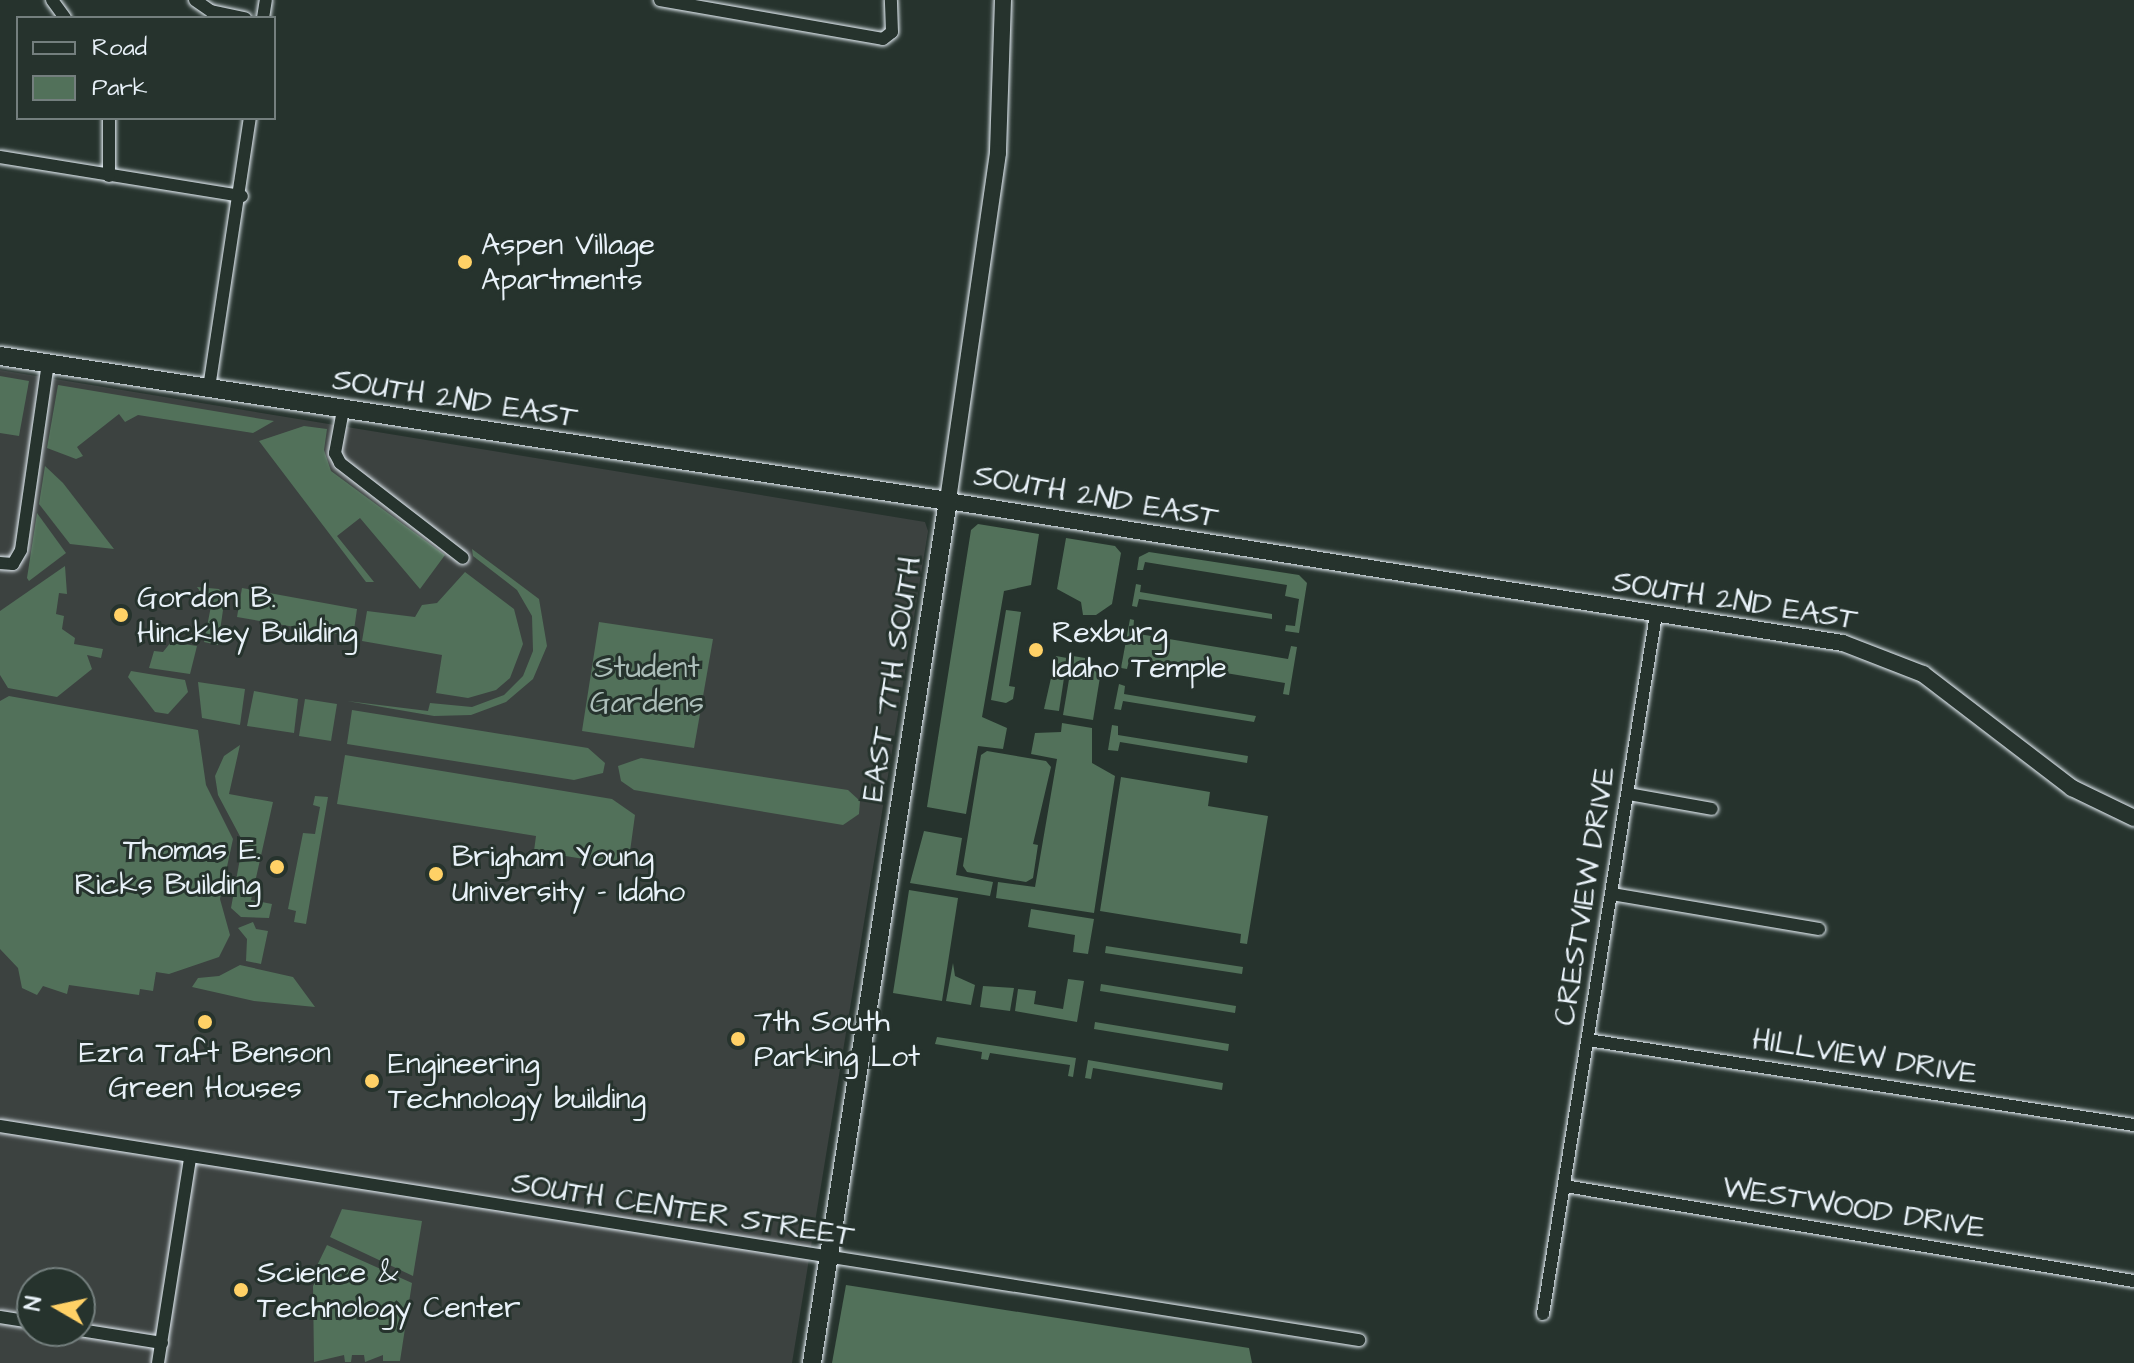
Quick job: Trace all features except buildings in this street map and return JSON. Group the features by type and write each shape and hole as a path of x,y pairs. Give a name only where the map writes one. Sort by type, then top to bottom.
{"main road":[{"name":"SOUTH 2ND EAST","path":"0,356 948,501"},
{"name":"EAST 7TH SOUTH","path":"812,1363 948,501"}],"street":[{"path":"195,0 211,11 235,16"},
{"path":"660,0 883,39 891,35 891,0"},
{"name":"EAST 7TH SOUTH","path":"948,501 998,153 1003,0"},
{"path":"109,120 109,176"},
{"path":"209,388 242,196 250,120"},
{"path":"0,157 242,196"},
{"path":"0,563 13,564 21,550 48,363"},
{"path":"343,410 335,453 340,463 463,558"},
{"name":"SOUTH 2ND EAST","path":"948,501 1843,643 1923,674 2072,788 2134,818"},
{"name":"CRESTVIEW DRIVE","path":"1543,1314 1656,615"},
{"path":"1628,794 1712,809"},
{"path":"1612,894 1819,929"},
{"name":"HILLVIEW DRIVE","path":"1588,1040 2134,1125"},
{"name":"SOUTH CENTER STREET","path":"0,1126 828,1260 1359,1340"},
{"path":"158,1363 190,1159"},
{"name":"WESTWOOD DRIVE","path":"1565,1186 2134,1281"},
{"path":"96,1333 162,1343"}],"shaded area":[{"name":"Brigham Young University - Idaho","path":"0,370 925,522 928,531 792,1363 0,1363"}],"green space":[{"path":"0,376 29,381 19,436 0,433"},
{"path":"58,385 274,421 253,433 138,415 125,422 119,414 77,447 83,456 76,459 47,448"},
{"path":"304,426 327,429 324,450 331,471 445,555 420,589 360,518 337,536 374,582 366,582 259,441"},
{"path":"45,466 63,483 114,549 70,544 39,504"},
{"path":"37,513 66,553 29,581 27,578"},
{"path":"978,524 1039,534 1031,585 1004,591 982,717 1007,728 1003,749 978,746 966,814 927,807 971,530"},
{"path":"1066,538 1115,546 1121,553 1112,604 1096,615 1083,615 1081,602 1057,589"},
{"path":"472,549 539,599 547,646 533,679 506,702 471,715 434,716 347,701 428,711 430,703 472,707 504,695 523,676 533,651 532,616 517,590 473,556"},
{"path":"1149,552 1299,575 1307,583 1299,633 1285,631 1286,625 1295,626 1299,599 1285,596 1287,585 1145,562 1143,570 1137,570 1139,557"},
{"path":"65,566 67,594 59,593 56,614 64,616 62,629 75,638 74,644 103,649 101,658 87,655 92,669 57,697 8,688 0,675 0,611"},
{"path":"465,572 514,609 523,644 510,678 496,690 468,698 436,693 442,655 362,641 367,611 415,617 422,605 437,603"},
{"path":"1136,584 1141,585 1140,592 1272,614 1272,619 1139,599 1137,607 1132,606"},
{"path":"197,587 219,589 225,596 218,645 204,642 211,606"},
{"path":"242,588 357,609 353,637 237,617"},
{"path":"1006,610 1021,612 1009,686 1015,687 1013,699 1006,703 991,700"},
{"path":"1130,619 1134,620 1133,633 1288,659 1291,646 1297,647 1289,695 1283,694 1285,683 1130,657 1127,669 1121,668"},
{"name":"Student Gardens","path":"599,622 713,639 694,748 582,731"},
{"path":"171,642 197,646 190,674 149,668 154,651 163,652"},
{"path":"1056,656 1067,658 1059,711 1044,709"},
{"path":"1073,656 1085,658 1100,677 1093,720 1063,715"},
{"path":"131,671 185,680 188,692 168,714 155,712 128,677"},
{"path":"198,682 245,689 240,725 202,718"},
{"path":"1119,684 1125,686 1124,694 1256,716 1254,722 1123,701 1121,710 1114,709"},
{"path":"254,691 298,699 294,733 247,726"},
{"path":"9,696 198,730 206,785 233,839 220,899 230,935 219,957 169,974 156,972 153,991 140,989 139,995 69,985 67,994 43,986 37,995 22,988 18,968 0,949 0,701"},
{"path":"305,699 337,704 331,741 299,736"},
{"path":"352,710 588,748 605,763 603,773 574,780 347,744"},
{"path":"1062,723 1092,728 1092,763 1115,776 1094,913 996,898 998,882 1035,887 1057,759 1031,754 1035,733 1061,732"},
{"path":"1112,725 1118,726 1118,735 1248,756 1247,763 1120,742 1118,751 1108,750"},
{"path":"240,745 229,794 273,802 251,900 272,904 269,918 241,917 231,908 243,842 218,795 215,776 224,756"},
{"path":"987,751 1046,761 1051,767 1033,844 1038,845 1033,878 1026,882 967,872 963,866 981,755"},
{"path":"345,755 612,799 635,815 628,866 534,851 536,836 337,804"},
{"path":"641,758 848,790 860,801 859,814 843,825 634,790 621,781 618,766"},
{"path":"1121,777 1210,792 1208,806 1268,816 1247,944 1240,943 1241,934 1100,911"},
{"path":"315,796 328,797 306,924 294,922 296,911 288,909 303,833 315,834 320,807 313,805"},
{"path":"924,831 962,838 956,875 993,882 990,896 910,883"},
{"path":"909,890 958,898 942,1001 893,993"},
{"path":"1031,909 1094,919 1088,954 1073,952 1075,935 1028,927"},
{"path":"253,922 256,929 268,931 261,964 246,961 247,939 238,928"},
{"path":"1106,946 1243,967 1242,974 1105,953"},
{"path":"953,963 955,976 975,985 971,1005 946,1001"},
{"path":"240,965 293,977 315,1007 254,1001 192,987 198,978 219,976"},
{"path":"1068,979 1084,981 1077,1022 1015,1011 1018,989 1036,991 1034,1004 1063,1009"},
{"path":"1101,984 1236,1006 1235,1013 1100,991"},
{"path":"983,986 1014,988 1010,1011 980,1007"},
{"path":"1095,1022 1229,1044 1228,1051 1094,1029"},
{"path":"937,1037 1076,1058 1073,1077 1068,1076 1070,1065 990,1053 988,1060 981,1059 982,1052 935,1044"},
{"path":"1088,1060 1223,1083 1222,1090 1093,1068 1091,1079 1085,1078"},
{"path":"342,1209 422,1221 413,1276 330,1237"},
{"path":"327,1245 412,1283 400,1361 383,1361 383,1355 365,1362 364,1355 352,1355 351,1362 345,1362 344,1355 314,1362 313,1286 318,1277 313,1274"},
{"path":"846,1285 1249,1348 1252,1363 832,1363"}],"place":[{"name":"Aspen Village Apartments","path":"465,262"},
{"name":"Gordon B. Hinckley Building","path":"121,615"},
{"name":"Rexburg Idaho Temple","path":"1036,650"},
{"name":"Thomas E. Ricks Building","path":"277,867"},
{"name":"Brigham Young University - Idaho","path":"436,874"},
{"name":"Ezra Taft Benson Green Houses","path":"205,1022"},
{"name":"7th South Parking Lot","path":"738,1039"},
{"name":"Engineering Technology building","path":"372,1081"},
{"name":"Science & Technology Center","path":"241,1290"}]}
